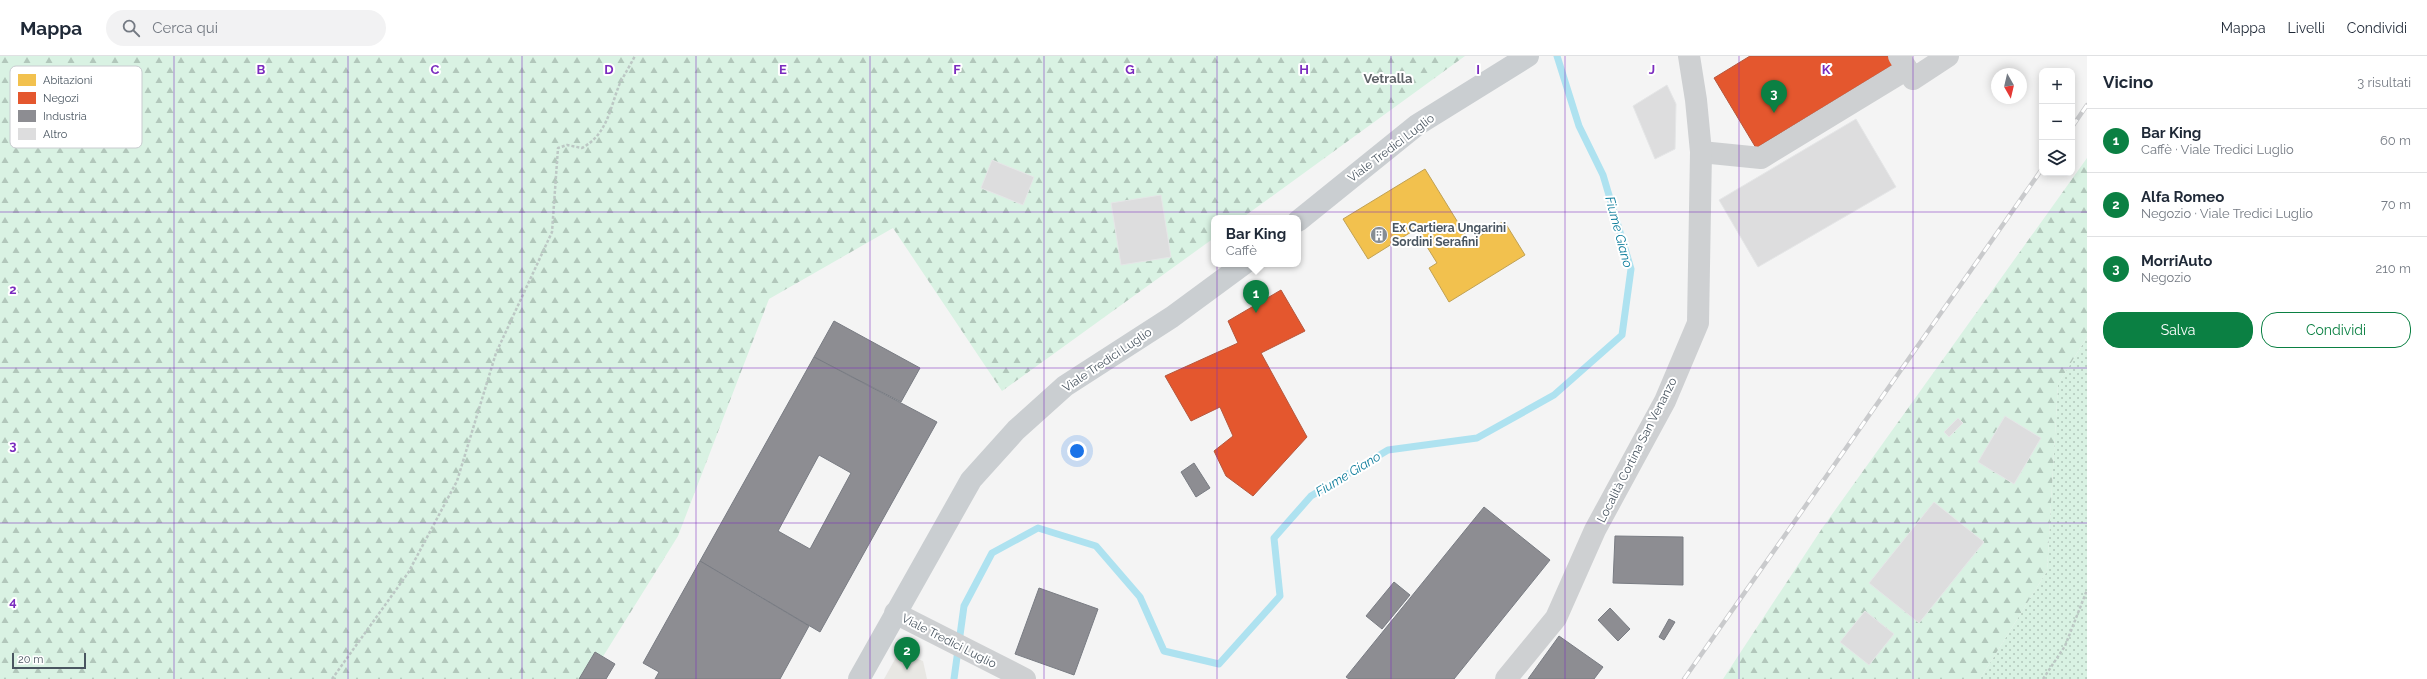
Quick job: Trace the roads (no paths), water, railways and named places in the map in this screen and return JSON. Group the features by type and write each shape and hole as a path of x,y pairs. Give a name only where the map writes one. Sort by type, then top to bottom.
{"main road":[{"name":"Viale Tredici Luglio","path":"1301,219 1417,125 1528,56"},
{"name":"Viale Tredici Luglio","path":"859,679 971,480 1016,430 1065,386 1172,317 1240,267"}],"street":[{"name":"Località Cortina San Venanzo","path":"1506,679 1556,618 1595,530 1665,402 1698,323 1701,152 1696,100 1689,56"},
{"path":"1701,152 1761,158 1903,63 1913,79 1948,56"},
{"name":"Viale Tredici Luglio","path":"895,613 1025,679"}],"waterway":[{"name":"Fiume Giano","path":"954,679 964,606 992,553 1038,528 1096,546 1140,597 1164,651 1219,664 1280,596 1274,538 1311,496 1388,450 1477,438 1554,395 1622,335 1631,269 1603,175 1579,126 1557,56"}],"railway":[{"path":"2075,123 2087,105"},
{"path":"1684,679 2039,173"}],"place":[{"name":"MorriAuto","path":"1774,113"},
{"name":"Ex Cartiera Ungarini Sordini Serafini","path":"1379,235"},
{"name":"Bar King","path":"1256,313"},
{"name":"Alfa Romeo","path":"907,670"}],"district":[{"name":"Vetralla","path":"1388,78"}]}
